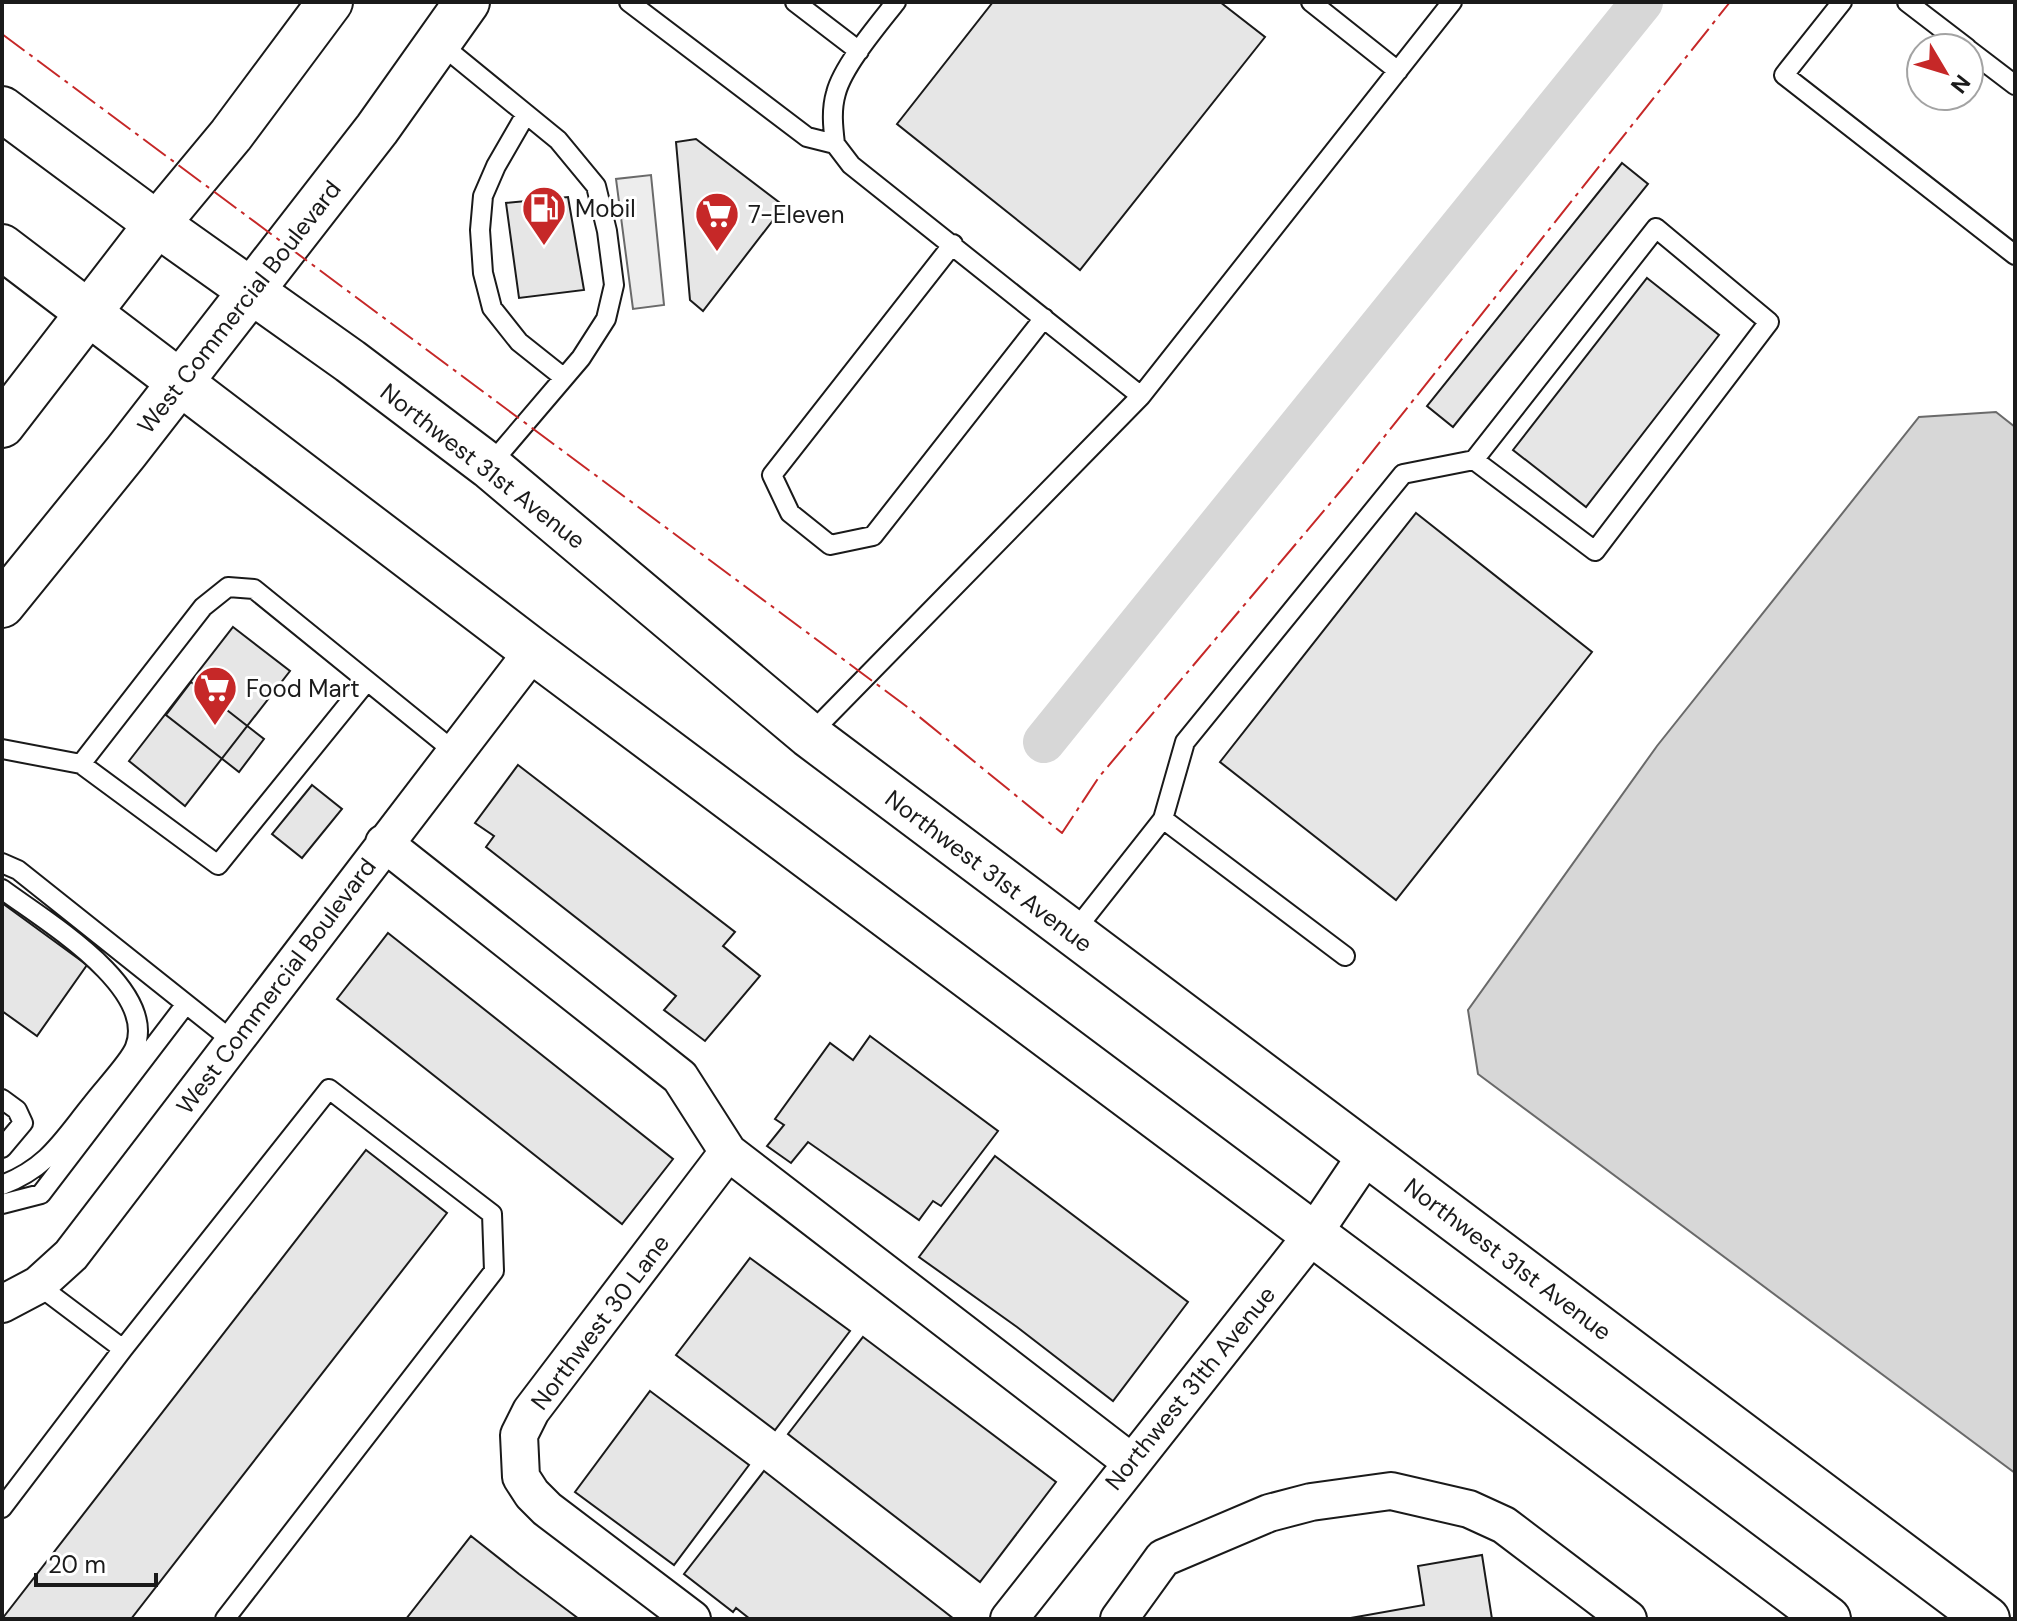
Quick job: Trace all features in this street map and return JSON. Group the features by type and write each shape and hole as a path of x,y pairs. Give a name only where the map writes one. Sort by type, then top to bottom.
{"main road":[{"path":"2,425 157,224 231,135 330,2"},
{"name":"West Commercial Boulevard","path":"2,605 181,382 368,141 467,2"},
{"name":"Northwest 31st Avenue","path":"2,109 489,466 809,735 1987,1619"},
{"path":"2,247 533,651 1828,1619"}],"street":[{"name":"West Commercial Boulevard","path":"2,1304 38,1285 71,1255 533,651"},
{"path":"384,843 680,1077 728,1152 1131,1462"},
{"name":"Northwest 30 Lane","path":"692,1619 547,1509 532,1494 521,1477 519,1435 531,1411 728,1152"},
{"name":"Northwest 31th Avenue","path":"1009,1619 1313,1234 1367,1154"},
{"path":"1119,1619 1163,1558 1269,1513 1311,1502 1391,1491 1469,1509 1504,1525 1628,1619"}],"lane":[{"path":"629,2 807,137 835,144"},
{"path":"795,2 859,51"},
{"path":"896,2 859,51 836,90 832,115 835,144 851,165 1141,396"},
{"path":"1311,2 1398,71"},
{"path":"809,735 1141,396 1452,2"},
{"path":"1842,2 1784,75 2015,255"},
{"path":"1907,2 1946,32"},
{"path":"438,42 558,140 596,186 607,231 614,285 606,319 581,358 489,466"},
{"path":"1985,62 2015,85"},
{"path":"526,114 496,166 483,196 480,230 483,273 492,308 519,342 563,377"},
{"path":"1073,933 1163,819 1185,742 1403,474 1474,460 1656,228 1769,322 1595,551 1474,460"},
{"path":"953,244 772,475 790,513 830,545 873,536 1044,318"},
{"path":"81,764 203,607 228,587 254,589 455,752"},
{"path":"2,749 81,764 218,865 367,681"},
{"path":"1163,819 1345,956"},
{"path":"2,863 18,870 234,1042"},
{"path":"2,889 101,964 124,990 138,1017 135,1047 50,1156 26,1176 2,1185"},
{"path":"2,1204 41,1194 186,1004"},
{"path":"2,1508 123,1349 329,1089 492,1214 494,1271 225,1619"},
{"path":"2,1099 17,1110 23,1123 2,1148"},
{"path":"38,1285 123,1349"}],"shaded area":[{"path":"651,175 664,305 633,309 616,179"},
{"path":"1996,412 2015,427 2015,1473 1478,1074 1468,1010 1657,746 1919,417"}],"building":[{"path":"993,2 1220,2 1265,37 1080,270 897,124"},
{"name":"7-Eleven","path":"696,139 784,206 703,311 690,300 676,142"},
{"path":"1622,163 1648,184 1453,427 1427,406"},
{"name":"Mobil","path":"568,197 584,290 519,298 506,203"},
{"path":"1647,278 1719,335 1586,507 1513,450"},
{"path":"1416,513 1592,652 1396,900 1220,762"},
{"path":"233,627 290,671 185,806 129,761"},
{"name":"Food Mart","path":"191,682 264,739 239,772 166,715"},
{"path":"518,765 735,932 723,946 760,976 705,1041 664,1010 676,996 486,847 494,836 475,823"},
{"path":"312,785 342,809 302,858 272,834"},
{"path":"2,903 87,965 37,1036 2,1011"},
{"path":"388,933 673,1159 622,1224 337,999"},
{"path":"870,1036 998,1131 941,1206 933,1201 919,1220 808,1142 791,1163 767,1146 784,1125 775,1119 830,1043 853,1060"},
{"path":"366,1150 447,1213 131,1619 2,1619"},
{"path":"995,1156 1188,1302 1113,1401 919,1257"},
{"path":"750,1258 850,1331 775,1430 676,1355"},
{"path":"863,1337 1056,1482 980,1582 788,1434"},
{"path":"650,1391 749,1465 674,1565 575,1492"},
{"path":"764,1471 954,1619 750,1619 736,1608 733,1612 684,1574"},
{"path":"471,1536 519,1574 579,1619 406,1619"},
{"path":"1482,1555 1492,1619 1345,1619 1424,1605 1418,1566"}],"waterway":[{"path":"1044,742 1642,2"}],"power":[{"path":"2,34 906,706 1062,833 1099,777 1349,481 1730,2"}],"place":[{"name":"Mobil","path":"544,247"},
{"name":"7-Eleven","path":"717,253"},
{"name":"Food Mart","path":"215,727"}]}
